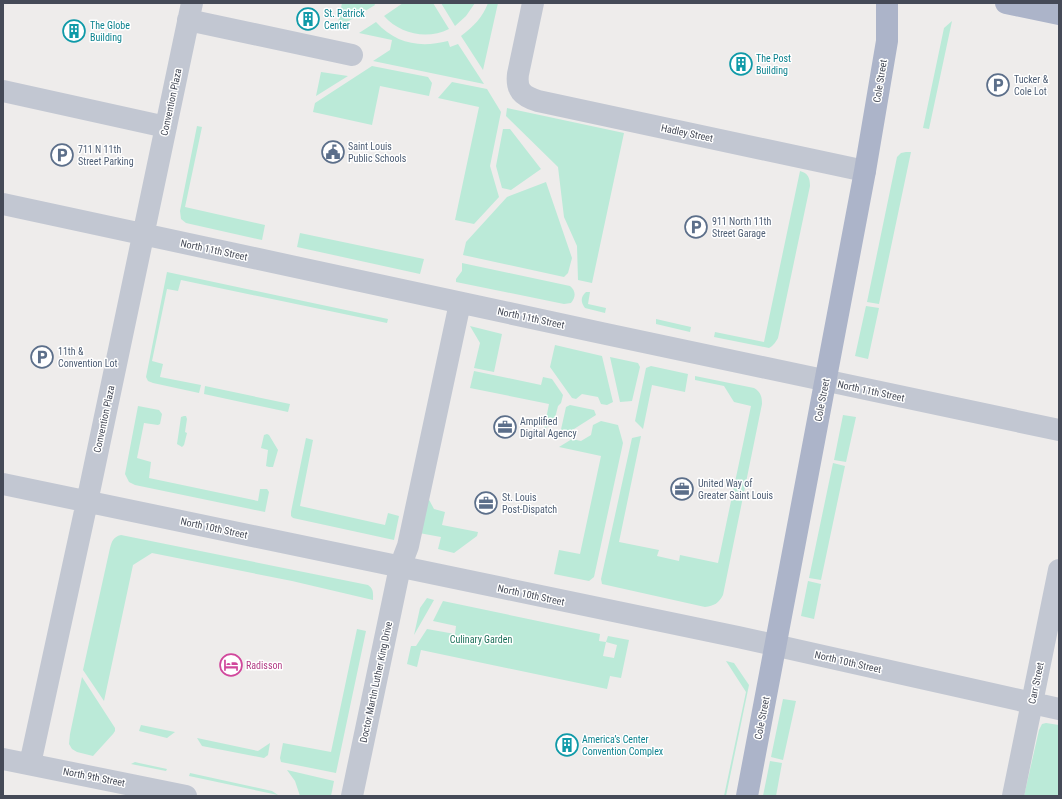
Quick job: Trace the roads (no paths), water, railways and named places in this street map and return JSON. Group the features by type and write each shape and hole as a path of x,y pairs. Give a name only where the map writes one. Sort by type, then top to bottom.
{"main road":[{"name":"Cole Street","path":"747,796 865,171 886,41 887,3"},
{"path":"1006,3 1059,14"}],"street":[{"name":"Hadley Street","path":"533,3 517,82 520,90 525,96 865,171"},
{"path":"190,12 352,55"},
{"name":"Convention Plaza","path":"30,764 87,502 190,12"},
{"path":"3,91 166,127"},
{"name":"North 11th Street","path":"3,204 1059,430"},
{"name":"Doctor Martin Luther King Drive","path":"352,796 400,567 408,546 460,303"},
{"name":"North 10th Street","path":"3,484 776,646 1059,709"},
{"name":"Carr Street","path":"1013,796 1059,570"},
{"name":"North 9th Street","path":"3,759 186,796"}],"place":[{"name":"St. Patrick Center","path":"308,19"},
{"name":"The Globe Building","path":"74,31"},
{"name":"The Post Building","path":"741,64"},
{"name":"Tucker & Cole Lot","path":"998,85"},
{"name":"Saint Louis Public Schools","path":"333,152"},
{"name":"711 N 11th Street Parking","path":"62,155"},
{"name":"911 North 11th Street Garage","path":"696,227"},
{"name":"11th & Convention Lot","path":"42,357"},
{"name":"Amplified Digital Agency","path":"505,427"},
{"name":"United Way of Greater Saint Louis","path":"682,489"},
{"name":"St. Louis Post-Dispatch","path":"486,503"},
{"name":"Radisson","path":"231,665"},
{"name":"America’s Center Convention Complex","path":"567,745"}],"park label":[{"name":"Culinary Garden","path":"481,639"}]}
